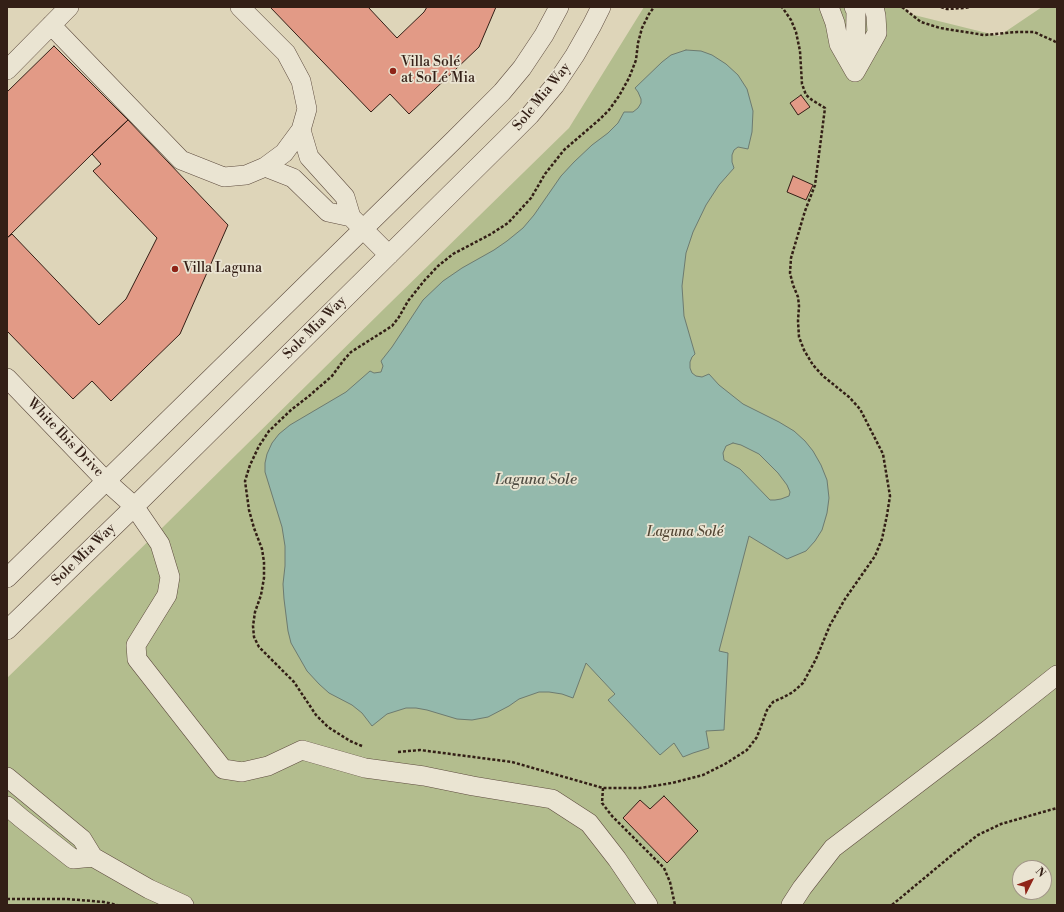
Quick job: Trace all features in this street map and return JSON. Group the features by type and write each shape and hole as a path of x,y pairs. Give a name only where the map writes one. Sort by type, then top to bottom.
{"street":[{"path":"7,70 69,7"},
{"path":"51,25 181,160 224,177 246,176 265,167 284,153 301,130 308,109 301,81 286,53 240,7"},
{"path":"7,578 106,481 357,224 454,140 502,92 522,68 544,35 559,7"},
{"name":"Sole Mia Way","path":"7,630 530,115 555,85 575,55 601,7"},
{"path":"829,7 835,23 839,44 855,72"},
{"path":"854,7 856,11 855,72"},
{"path":"855,72 877,33 874,7"},
{"path":"301,130 309,157 345,196 357,224"},
{"path":"265,167 293,178 328,212 357,224 389,255"},
{"name":"White Ibis Drive","path":"7,378 106,481 134,506 160,544 170,577 167,596 136,645 138,658 223,769 242,772 268,766 302,750 365,768 424,776 552,799 589,823 617,859 648,905"},
{"path":"791,905 802,888 833,848 977,739 1057,675"},
{"path":"7,776 82,839 94,857 149,889 184,905"},
{"path":"7,806 73,859 94,857"}],"path":[{"path":"364,747 350,741 328,727 316,715 294,682 259,647 254,637 252,626 255,612 262,595 264,562 262,549 254,528 250,510 246,481 250,465 268,431 332,376 351,352 392,326 408,301 438,266 453,254 491,234 508,223 531,198 554,161 564,150 609,110 619,96 636,60 642,28 654,7"},
{"path":"392,752 420,750 512,762 603,788 640,788 672,783 703,775 725,764 747,750 757,737 767,710 773,702 793,692 803,683 816,659 830,625 845,599 875,556 882,539 890,496 883,454 860,409 849,397 823,376 813,365 804,350 799,337 799,306 798,297 790,273 791,258 805,211 815,185 825,108 806,95 802,84 800,51 796,32 784,7"},
{"path":"902,7 921,22 940,28 984,35 1034,32 1057,43"},
{"path":"941,7 947,9 970,7"},
{"path":"603,788 602,803 612,816 664,868 670,882 675,905"},
{"path":"892,905 978,835 1001,824 1057,808"},
{"path":"7,899 67,899 104,902 117,905"}],"green space":[{"name":"Laguna Solé","path":"644,7 904,7 910,14 999,36 1042,7 1057,7 1057,905 7,905 7,678 163,527 569,128"}],"water":[{"name":"Laguna Sole","path":"686,50 701,51 712,55 726,64 738,75 747,89 753,111 752,132 748,149 738,147 734,150 732,162 734,168 719,185 706,205 693,232 686,253 682,286 684,316 695,354 690,362 690,368 692,373 696,376 702,377 709,374 719,385 743,404 779,422 794,431 805,441 821,465 827,480 829,498 827,513 822,530 806,551 787,559 749,536 719,651 728,653 724,730 706,731 709,748 683,757 674,743 660,755 608,700 615,694 586,663 573,698 562,694 539,692 519,699 488,717 472,720 457,719 416,708 406,708 387,714 372,726 362,713 352,705 329,693 319,684 307,671 291,643 288,631 283,584 285,546 282,527 265,472 267,454 272,443 279,434 290,425 346,392 370,371 374,373 381,372 383,366 381,361 423,300 443,281 462,268 494,250 523,228 534,215 561,176 574,162 618,123 624,112 633,112 638,108 641,103 641,99 635,88 671,55","holes":["733,443 741,445 759,454 778,473 787,485 790,492 789,496 781,499 770,500 740,469 724,460 723,453 726,446"]}],"building":[{"name":"Villa Solé at SoLé Mia","path":"270,7 368,7 397,38 424,12 427,7 496,7 479,47 409,114 390,94 371,112"},
{"path":"54,46 128,120 7,238 7,92"},
{"path":"801,95 810,107 798,115 790,103"},
{"name":"Villa Laguna","path":"128,120 228,225 180,334 111,401 92,381 73,399 7,331 7,238 12,234 99,325 126,299 157,238 93,171 101,164 92,154"},
{"path":"793,176 813,185 806,200 787,192"},
{"path":"664,796 698,831 667,863 623,818 640,800 650,809"}],"place":[{"name":"Villa Solé at SoLé Mia","path":"393,71"},
{"name":"Villa Laguna","path":"175,269"}]}
